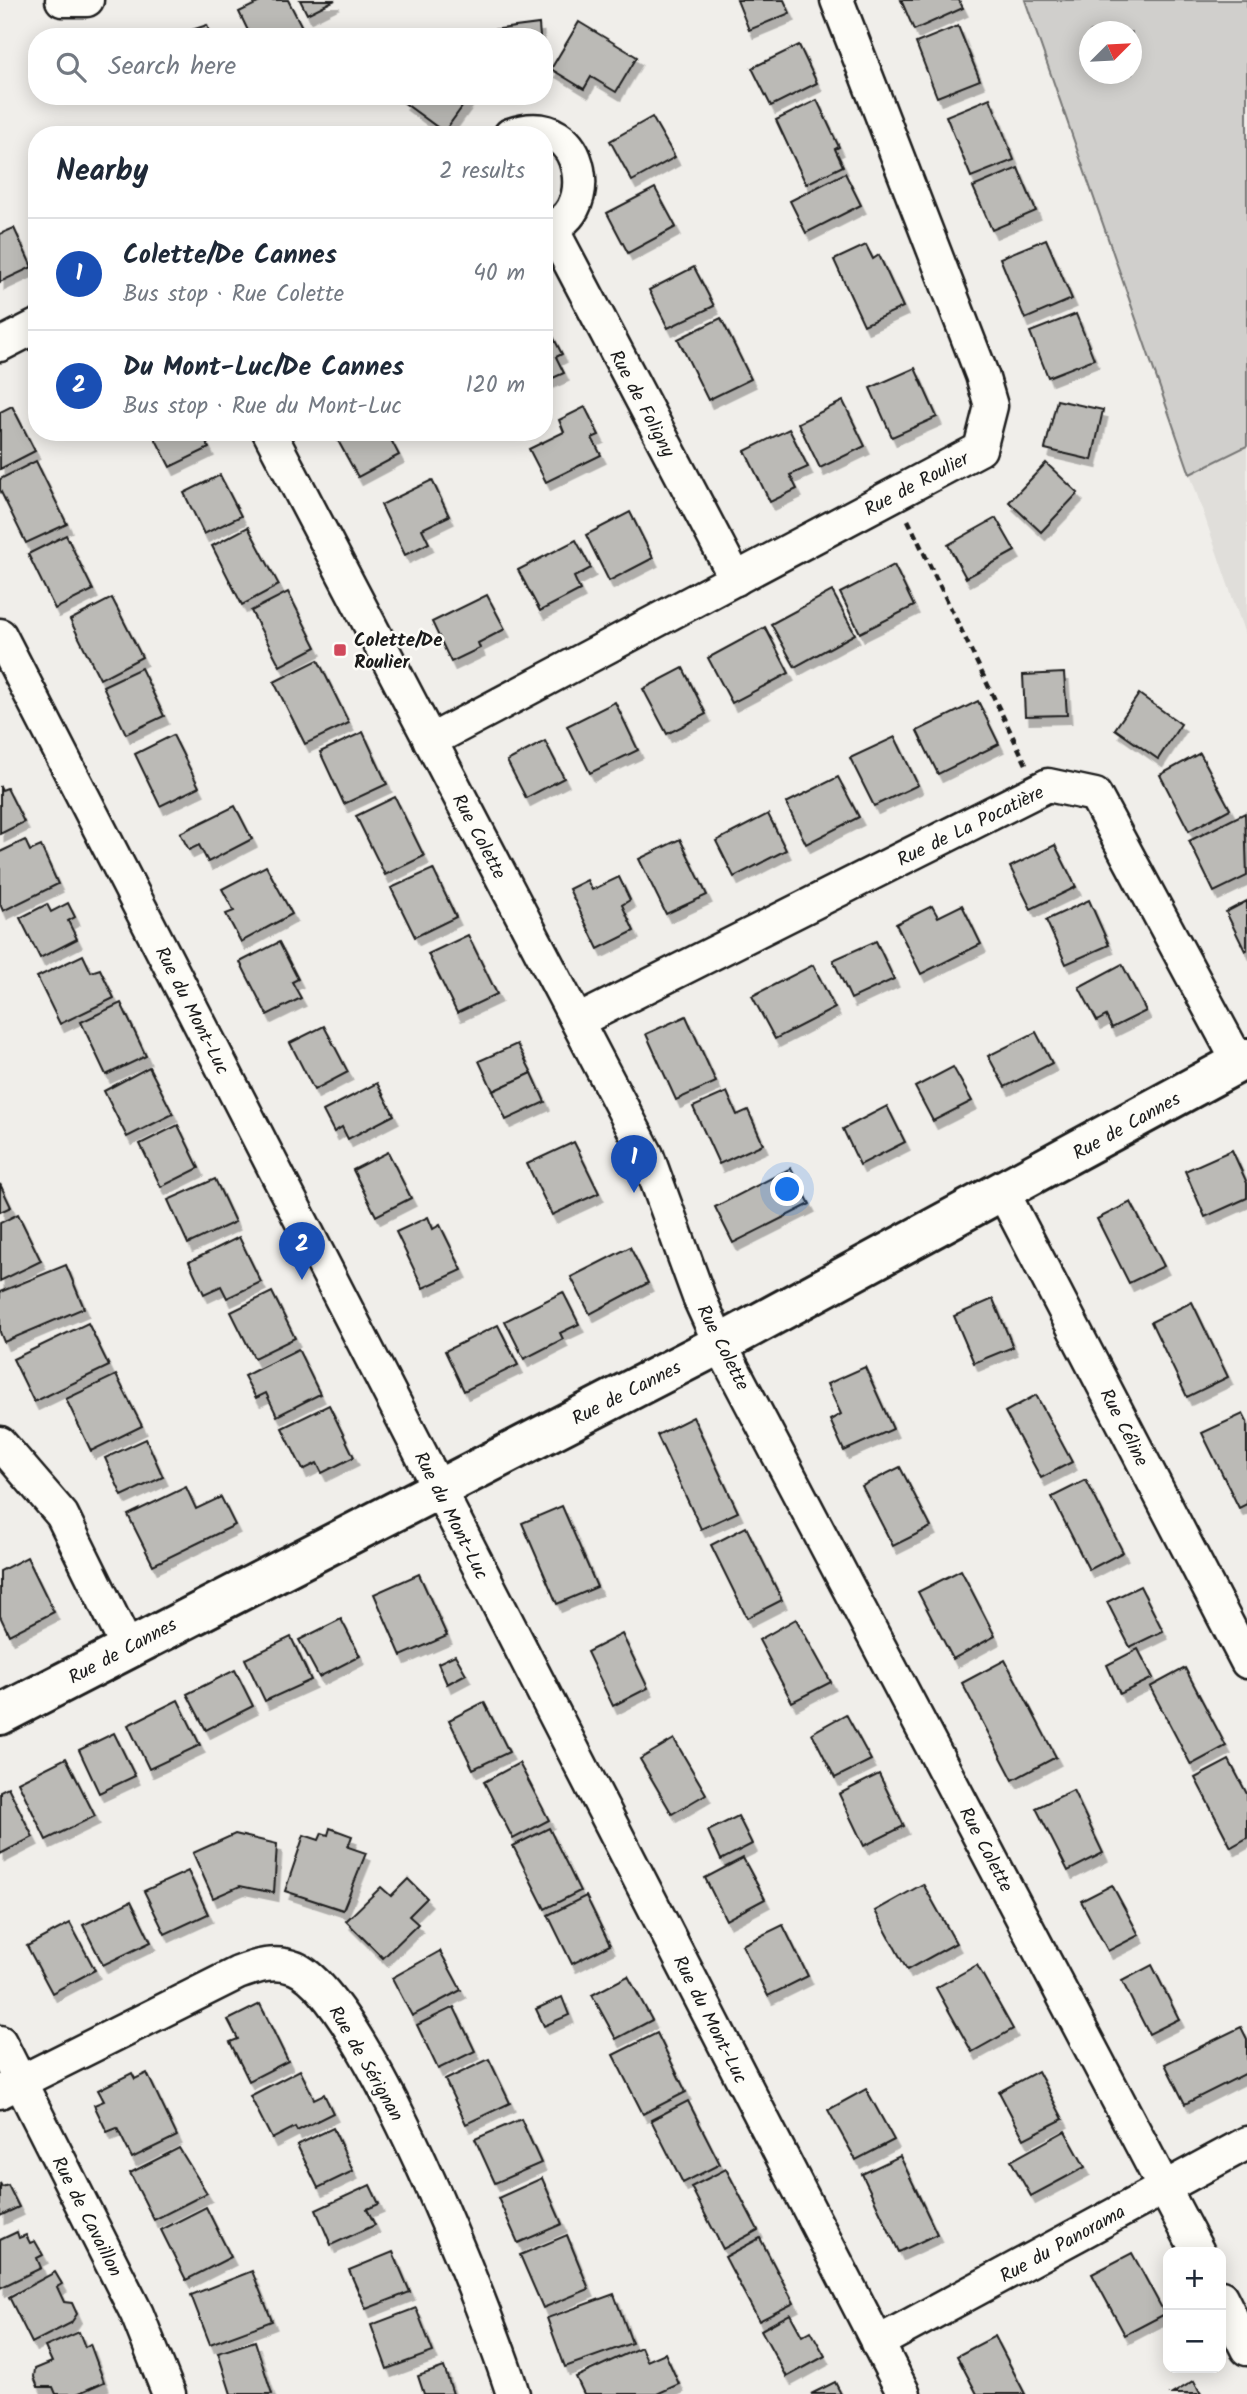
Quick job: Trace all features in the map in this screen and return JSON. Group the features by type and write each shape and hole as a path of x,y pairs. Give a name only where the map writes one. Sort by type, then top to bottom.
{"street":[{"path":"62,0 87,0"},
{"name":"Rue de Roulier","path":"430,741 980,449 991,406 982,375 837,0"},
{"name":"Rue de Foligny","path":"553,135 566,143 577,161 580,182 575,202 565,217 553,224"},
{"name":"Rue de Foligny","path":"553,238 736,579"},
{"path":"0,345 28,331"},
{"name":"Rue Colette","path":"274,441 647,1155 700,1300 720,1344 1195,2247"},
{"name":"Rue du Mont-Luc","path":"0,635 904,2394"},
{"name":"Rue de La Pocatière","path":"578,1021 1048,785 1095,795 1243,1060"},
{"name":"Rue de Cannes","path":"0,1715 437,1487 720,1344 1243,1060"},
{"name":"Rue Céline","path":"1003,1192 1247,1662"},
{"path":"0,1443 62,1515 127,1647"},
{"name":"Rue de Sérignan","path":"10,2087 261,1964 279,1964 304,1973 337,2007 398,2115 455,2240 513,2394"},
{"name":"Rue de Cavaillon","path":"0,2042 10,2087 137,2314 169,2394"},
{"name":"Rue du Panorama","path":"877,2343 1247,2143"},
{"path":"1226,2307 1247,2349"}],"path":[{"path":"896,494 1038,790"}],"shaded area":[{"path":"1025,0 1247,0 1247,446 1190,474"},
{"path":"1247,446 1247,640 1190,474"}],"building":[{"path":"264,0 288,0 302,27 247,28 239,12"},
{"path":"300,0 335,0 307,14"},
{"path":"737,0 784,0 790,13 749,30"},
{"path":"901,0 959,0 963,8 914,30"},
{"path":"579,22 637,57 616,92 591,77 584,89 553,70 553,66"},
{"path":"539,24 539,28 508,28"},
{"path":"958,26 980,80 937,97 916,43"},
{"path":"799,45 817,83 771,106 752,68"},
{"path":"990,98 1014,160 971,177 946,116"},
{"path":"817,100 839,147 835,149 843,166 806,184 776,120"},
{"path":"407,105 464,105 448,126 436,126"},
{"path":"652,117 675,157 632,181 610,141"},
{"path":"1018,168 1036,211 992,230 973,187"},
{"path":"845,173 861,205 806,233 790,201"},
{"path":"655,188 676,227 628,253 607,213"},
{"path":"14,228 28,258 28,269 0,282 0,234"},
{"path":"1046,239 1072,299 1025,319 1000,258"},
{"path":"866,245 873,259 879,255 903,307 864,325 834,260"},
{"path":"694,267 714,306 668,328 649,290"},
{"path":"1076,314 1094,359 1048,377 1030,332"},
{"path":"721,318 751,379 708,400 678,339"},
{"path":"553,337 562,354 556,357 564,373 553,378"},
{"path":"915,368 937,417 892,437 870,388"},
{"path":"1057,400 1103,410 1092,460 1045,449"},
{"path":"843,401 865,446 820,468 798,423"},
{"path":"12,406 35,451 0,469 0,412"},
{"path":"585,407 599,435 592,438 601,455 546,482 529,449 545,441 553,441 553,437 564,432 559,420"},
{"path":"789,429 808,467 790,475 797,489 770,502 745,451"},
{"path":"157,441 206,441 209,448 170,467"},
{"path":"338,441 392,441 399,455 358,477"},
{"path":"36,461 67,524 26,543 0,490 0,479"},
{"path":"1046,463 1078,493 1041,532 1009,502"},
{"path":"220,475 241,516 204,534 184,493"},
{"path":"432,480 449,516 422,529 429,543 405,555 381,505"},
{"path":"630,512 653,558 609,581 586,535"},
{"path":"996,518 1015,551 966,578 948,545"},
{"path":"248,527 279,585 242,605 212,546"},
{"path":"66,535 93,590 55,609 28,554"},
{"path":"576,540 591,568 574,577 580,590 540,611 518,570"},
{"path":"894,565 914,606 860,633 840,593"},
{"path":"832,591 855,634 795,667 771,624"},
{"path":"288,592 316,647 280,666 251,611"},
{"path":"487,595 505,629 478,643 480,648 451,662 432,622"},
{"path":"112,598 142,657 100,679 70,620"},
{"path":"765,627 789,673 732,703 708,658"},
{"path":"318,660 349,723 305,744 274,682"},
{"path":"141,668 164,716 126,734 103,686"},
{"path":"683,668 706,714 667,734 643,689"},
{"path":"1064,673 1067,715 1025,716 1023,675"},
{"path":"1139,694 1181,724 1158,759 1115,729"},
{"path":"978,701 999,744 938,774 917,731"},
{"path":"615,702 638,750 590,773 567,726"},
{"path":"363,732 387,784 344,804 320,752"},
{"path":"173,735 199,787 160,806 135,754"},
{"path":"895,737 918,785 874,806 850,758"},
{"path":"545,741 564,778 526,798 507,761"},
{"path":"1200,753 1230,809 1189,831 1160,775"},
{"path":"838,777 859,817 806,844 786,803"},
{"path":"0,786 2,790 7,788 24,822 0,834"},
{"path":"395,797 424,856 385,875 356,816"},
{"path":"235,806 252,839 208,862 199,845 189,850 180,833"},
{"path":"1245,813 1247,876 1214,892 1189,841"},
{"path":"768,814 786,850 734,877 716,841"},
{"path":"680,839 707,895 666,914 639,859"},
{"path":"25,840 30,851 41,846 58,884 3,911 0,904 0,852"},
{"path":"1055,845 1076,887 1031,909 1010,867"},
{"path":"266,866 292,914 241,942 226,914 234,911 222,889"},
{"path":"433,869 456,917 415,937 391,888"},
{"path":"619,877 630,900 622,905 634,931 598,949 569,889 587,880 592,890"},
{"path":"1089,900 1109,945 1066,964 1046,920"},
{"path":"1247,901 1247,950 1245,951 1226,912"},
{"path":"68,903 75,917 68,921 77,939 40,958 20,918 47,904 51,912"},
{"path":"962,905 981,944 921,974 896,924 932,906 938,917"},
{"path":"468,935 497,994 457,1013 428,954"},
{"path":"876,941 894,979 851,999 833,960"},
{"path":"279,942 298,979 292,982 301,998 267,1015 240,962"},
{"path":"83,955 91,972 100,969 114,998 60,1024 37,977"},
{"path":"1122,964 1146,1011 1112,1028 1106,1016 1097,1021 1079,987"},
{"path":"813,965 835,1008 775,1039 752,996"},
{"path":"121,1003 146,1056 106,1075 81,1022"},
{"path":"686,1016 716,1082 676,1100 646,1034"},
{"path":"324,1026 348,1072 314,1090 290,1043"},
{"path":"1036,1032 1052,1063 1005,1087 988,1056"},
{"path":"517,1044 532,1073 493,1091 479,1061"},
{"path":"149,1067 173,1114 127,1137 104,1091"},
{"path":"953,1067 972,1101 933,1121 915,1087"},
{"path":"532,1073 545,1102 506,1120 493,1091"},
{"path":"377,1083 394,1115 348,1139 342,1127 334,1132 323,1111"},
{"path":"727,1092 737,1115 748,1110 763,1144 719,1164 693,1107"},
{"path":"887,1106 905,1142 860,1165 843,1129"},
{"path":"178,1125 199,1168 161,1187 140,1144"},
{"path":"574,1142 599,1193 552,1215 527,1164"},
{"path":"1232,1150 1247,1183 1247,1198 1205,1217 1185,1171"},
{"path":"388,1152 411,1198 376,1216 353,1170"},
{"path":"791,1168 810,1204 733,1243 715,1207"},
{"path":"215,1179 235,1222 188,1244 168,1200"},
{"path":"0,1184 11,1207 0,1212"},
{"path":"1131,1202 1164,1266 1129,1283 1097,1219"},
{"path":"18,1214 41,1261 0,1281 0,1223"},
{"path":"428,1217 433,1229 440,1225 462,1270 423,1288 396,1232"},
{"path":"239,1237 261,1282 227,1298 221,1286 204,1294 189,1262"},
{"path":"630,1247 648,1283 590,1314 571,1277"},
{"path":"66,1265 84,1308 4,1342 0,1332 0,1292"},
{"path":"272,1292 295,1338 254,1358 231,1312"},
{"path":"563,1292 579,1324 560,1333 563,1339 524,1359 505,1321"},
{"path":"993,1299 1013,1347 974,1363 954,1316"},
{"path":"1192,1302 1228,1377 1187,1397 1151,1322"},
{"path":"88,1323 109,1366 34,1402 13,1359"},
{"path":"498,1325 518,1365 464,1391 445,1351"},
{"path":"298,1349 320,1394 277,1416 266,1393 256,1398 244,1376"},
{"path":"865,1367 893,1429 844,1451 830,1420 841,1414 827,1384"},
{"path":"116,1375 142,1426 91,1451 66,1399"},
{"path":"1036,1395 1072,1462 1041,1478 1005,1412"},
{"path":"329,1405 354,1457 322,1473 317,1463 303,1470 282,1428"},
{"path":"1243,1414 1247,1422 1247,1504 1239,1508 1202,1433"},
{"path":"693,1417 738,1512 701,1529 657,1435"},
{"path":"146,1439 163,1477 122,1496 105,1458"},
{"path":"900,1467 931,1527 893,1546 862,1486"},
{"path":"1086,1480 1123,1552 1089,1570 1052,1497"},
{"path":"186,1487 196,1509 221,1497 235,1525 153,1565 128,1515"},
{"path":"562,1506 597,1587 557,1604 522,1523"},
{"path":"746,1527 782,1600 747,1618 711,1545"},
{"path":"27,1557 54,1612 9,1635 0,1616 0,1571"},
{"path":"961,1570 995,1636 953,1659 918,1592"},
{"path":"419,1574 447,1636 401,1656 374,1594"},
{"path":"1140,1586 1163,1631 1130,1647 1107,1602"},
{"path":"341,1619 360,1656 319,1677 299,1640"},
{"path":"796,1619 831,1682 792,1702 759,1640"},
{"path":"622,1634 648,1688 613,1706 587,1652"},
{"path":"291,1637 311,1680 265,1701 245,1659"},
{"path":"1138,1649 1153,1678 1120,1694 1107,1665"},
{"path":"455,1655 466,1674 447,1684 438,1663"},
{"path":"1005,1660 1056,1757 1013,1780 962,1683"},
{"path":"1185,1668 1226,1746 1191,1765 1150,1687"},
{"path":"235,1670 253,1706 206,1730 187,1694"},
{"path":"178,1700 200,1745 149,1769 128,1725"},
{"path":"484,1702 509,1752 473,1769 449,1720"},
{"path":"846,1714 871,1760 835,1778 812,1733"},
{"path":"114,1733 135,1776 99,1793 79,1750"},
{"path":"674,1739 706,1794 672,1814 640,1759"},
{"path":"66,1758 95,1816 46,1840 18,1782"},
{"path":"1229,1760 1247,1794 1247,1838 1231,1847 1195,1778"},
{"path":"519,1763 549,1820 513,1839 484,1782"},
{"path":"879,1774 904,1826 864,1846 839,1794"},
{"path":"8,1787 33,1837 0,1854 0,1791"},
{"path":"1073,1790 1103,1853 1068,1871 1036,1808"},
{"path":"738,1816 752,1844 721,1860 708,1831"},
{"path":"330,1828 352,1836 348,1847 366,1853 343,1910 285,1891 304,1835 319,1840 322,1833 328,1835"},
{"path":"549,1828 580,1891 545,1909 513,1846"},
{"path":"235,1834 277,1844 274,1893 240,1886 213,1898 193,1853"},
{"path":"743,1858 765,1899 726,1920 705,1878"},
{"path":"188,1871 208,1914 165,1934 144,1891"},
{"path":"408,1879 427,1898 409,1916 418,1924 383,1958 346,1921 381,1887 391,1896"},
{"path":"923,1884 956,1943 907,1970 875,1911"},
{"path":"1112,1885 1139,1935 1108,1951 1081,1901"},
{"path":"586,1896 610,1945 572,1964 548,1915"},
{"path":"131,1901 151,1942 103,1965 83,1925"},
{"path":"70,1923 95,1970 52,1993 27,1946"},
{"path":"783,1925 808,1976 768,1996 742,1945"},
{"path":"440,1951 461,1990 412,2016 392,1978"},
{"path":"977,1965 1013,2029 972,2052 936,1988"},
{"path":"1152,1965 1179,2019 1149,2034 1122,1981"},
{"path":"628,1976 652,2020 616,2039 592,1995"},
{"path":"562,1997 569,2015 544,2026 536,2009"},
{"path":"260,2004 288,2061 249,2081 230,2042 238,2039 228,2020"},
{"path":"454,2007 475,2051 438,2069 417,2025"},
{"path":"1241,2027 1247,2039 1247,2073 1185,2104 1165,2064"},
{"path":"657,2033 686,2092 643,2114 613,2055"},
{"path":"489,2059 510,2103 466,2124 445,2080"},
{"path":"300,2070 314,2099 324,2094 333,2113 297,2131 295,2127 272,2139 250,2096"},
{"path":"1038,2071 1063,2119 1024,2139 999,2092"},
{"path":"132,2073 135,2079 147,2073 177,2136 132,2158 117,2128 107,2132 94,2105 104,2101 98,2090"},
{"path":"866,2089 894,2140 856,2160 828,2110"},
{"path":"688,2101 720,2164 683,2183 651,2120"},
{"path":"521,2119 541,2163 495,2183 475,2139"},
{"path":"333,2128 353,2171 318,2188 297,2145"},
{"path":"1065,2131 1085,2167 1031,2196 1011,2161"},
{"path":"179,2148 207,2193 154,2220 130,2173"},
{"path":"900,2156 937,2234 899,2252 862,2174"},
{"path":"726,2169 758,2230 723,2249 691,2187"},
{"path":"542,2178 562,2224 518,2243 498,2198"},
{"path":"0,2183 2,2187 8,2185 19,2207 0,2216"},
{"path":"370,2185 379,2204 367,2209 375,2225 331,2245 316,2210"},
{"path":"206,2207 231,2257 186,2280 161,2230"},
{"path":"17,2232 19,2238 26,2235 30,2243 35,2241 43,2255 37,2258 41,2268 0,2288 0,2240"},
{"path":"567,2235 589,2289 543,2308 520,2255"},
{"path":"760,2238 794,2303 759,2321 725,2257"},
{"path":"393,2252 410,2292 366,2309 349,2270"},
{"path":"1132,2253 1163,2310 1163,2315 1125,2335 1092,2274"},
{"path":"252,2271 272,2321 210,2344 191,2295"},
{"path":"55,2272 62,2284 57,2287 64,2302 72,2303 77,2314 71,2323 32,2343 9,2297"},
{"path":"614,2294 632,2343 565,2367 547,2318"},
{"path":"416,2308 433,2352 387,2369 371,2325"},
{"path":"790,2314 802,2336 811,2331 825,2356 787,2377 761,2330"},
{"path":"79,2332 85,2347 90,2344 104,2382 77,2394 56,2394 53,2387 38,2387 34,2377 35,2369 52,2362 45,2347"},
{"path":"995,2336 1025,2394 977,2394 957,2356"},
{"path":"255,2341 272,2394 231,2394 218,2353"},
{"path":"641,2347 647,2361 665,2353 679,2384 657,2394 584,2394 576,2377"},
{"path":"444,2367 453,2394 424,2394 418,2376"},
{"path":"1194,2381 1201,2394 1172,2394"},
{"path":"835,2382 841,2394 811,2394"}],"place":[{"name":"Colette/De Roulier","path":"340,650"},
{"name":"Colette/De Cannes","path":"634,1193"},
{"name":"Du Mont-Luc/De Cannes","path":"302,1280"}]}
